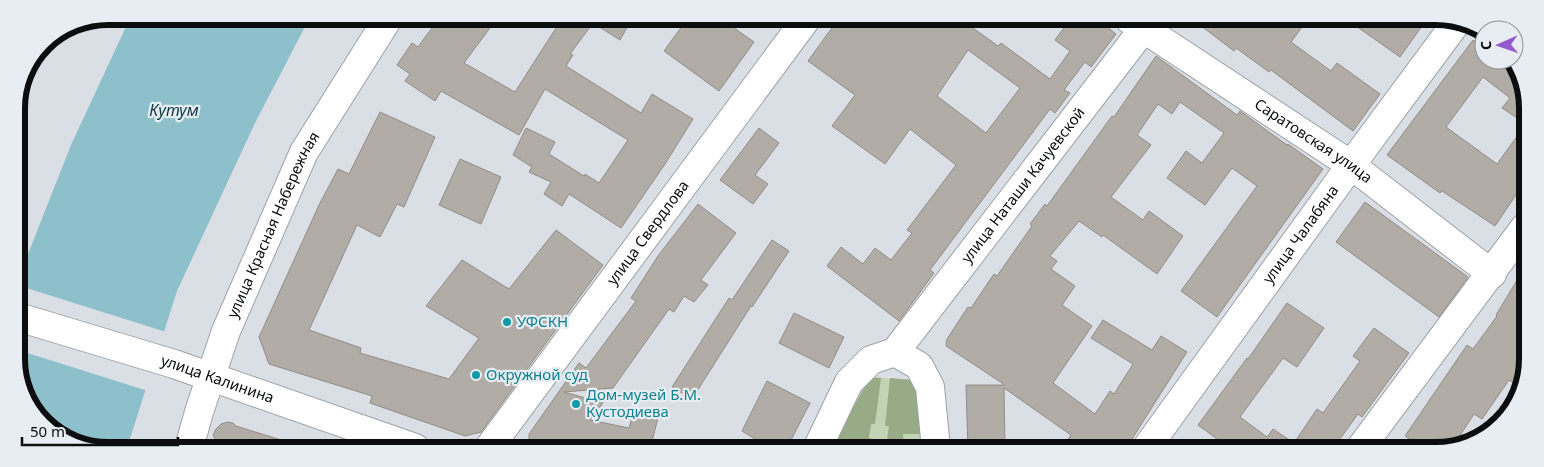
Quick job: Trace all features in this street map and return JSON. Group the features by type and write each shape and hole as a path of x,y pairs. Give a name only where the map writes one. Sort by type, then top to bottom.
{"street":[{"name":"улица Красная Набережная","path":"192,442 210,377 226,331 304,152 384,25"},
{"name":"улица Свердлова","path":"492,442 802,25"},
{"name":"улица Наташи Качуевской","path":"895,352 1138,25"},
{"name":"Саратовская улица","path":"1144,25 1351,166 1492,274"},
{"name":"улица Чалабяна","path":"1151,442 1454,27"},
{"path":"1365,442 1519,236"},
{"name":"улица Калинина","path":"25,318 174,364 398,442"},
{"path":"820,442 849,382 871,360 895,352 919,366 930,387 935,442"}],"green space":[{"path":"870,377 924,381 927,442 834,442"},
{"path":"870,377 881,378 875,424 871,424 869,438 873,439 873,442 834,442"},
{"path":"890,378 924,381 927,434 903,434 904,442 882,442 882,440 887,440 889,426 885,426"}],"water":[{"name":"Кутум","path":"127,25 306,25 255,123 177,291 129,442 98,441 76,436 67,431 49,418 42,409 29,385 27,375 25,359 25,262 71,145"}],"pier":[{"path":"25,288 166,332 148,391 25,352"}],"building":[{"path":"434,25 492,25 464,63 515,92 558,25 592,25 570,54 573,55 566,66 641,113 652,94 693,119 621,228 569,194 562,206 544,194 551,182 529,172 532,167 513,155 526,128 555,142 549,154 599,183 628,140 545,89 519,135 441,91 435,101 405,81 410,74 397,65 412,43 418,47"},
{"path":"596,25 628,25 620,40"},
{"path":"683,25 730,25 754,42 719,91 664,51"},
{"path":"834,25 969,25 998,46 1001,43 1050,79 1070,51 1055,40 1066,25 1105,25 1116,34 1091,67 1085,62 1064,90 1070,93 1055,113 1050,109 930,270 934,273 899,321 827,266 841,247 863,264 875,248 891,260 912,233 907,230 956,165 910,129 885,164 832,126 855,95 808,61","holes":["968,50 1020,88 986,133 937,96"]},
{"path":"1200,25 1304,25 1291,42 1331,71 1337,63 1380,94 1353,131 1271,70 1269,72 1236,48 1234,51"},
{"path":"1355,25 1423,25 1400,57"},
{"path":"1473,40 1474,70 1509,70 1515,82 1519,119 1502,108 1510,98 1483,77 1446,127 1497,164 1519,134 1519,190 1495,226 1442,191 1440,193 1387,155"},
{"path":"1156,56 1237,115 1240,111 1323,169 1217,317 1181,291 1257,186 1232,168 1205,205 1167,178 1186,151 1202,163 1224,133 1180,102 1172,114 1158,104 1137,135 1151,145 1111,197 1143,220 1149,211 1183,236 1157,274 1103,235 1102,237 1079,221 1050,256 1057,261 1051,269 1075,286 1062,305 1092,326 1053,383 1095,414 1110,391 1114,394 1133,364 1091,338 1103,320 1152,350 1161,336 1187,352 1130,442 1066,442 1071,435 1004,388 1005,442 968,442 966,385 1005,385 946,346 947,339 968,307 971,308 994,274 997,276 1045,204 1047,206 1112,116 1114,117"},
{"path":"380,112 435,137 404,207 397,204 380,237 357,225 309,330 361,348 360,353 449,379 479,338 426,306 462,260 509,289 556,230 603,265 481,432 465,436 370,403 372,396 269,364 259,337 319,205 338,169 349,174"},
{"path":"759,128 779,143 755,175 768,184 753,204 720,180"},
{"path":"460,159 501,177 481,224 439,205"},
{"path":"1365,202 1468,277 1439,317 1336,242"},
{"path":"698,204 736,233 701,280 708,285 694,302 684,296 674,312 669,309 613,388 564,392 603,403 590,420 629,428 634,411 658,418 652,442 529,442 529,434 579,363 586,368 636,301 631,298 658,256"},
{"path":"772,240 789,251 751,306 692,399 672,387 729,298 732,300"},
{"path":"1519,277 1519,359 1515,384 1509,380 1482,419 1474,414 1458,439 1441,442 1413,442 1405,436 1467,345 1473,349"},
{"path":"1287,303 1324,328 1297,367 1283,358 1240,417 1267,437 1273,429 1292,442 1221,442 1198,425"},
{"path":"794,313 844,337 829,368 779,343"},
{"path":"1374,328 1409,353 1362,417 1358,414 1338,442 1295,442 1317,409 1323,413 1360,361 1353,356"},
{"path":"767,381 810,403 790,442 760,442 742,431"},
{"path":"233,423 236,426 288,442 214,442 213,435 221,424"}],"place":[{"name":"УФСКН","path":"507,322"},
{"name":"Окружной суд","path":"476,375"},
{"name":"Дом-музей Б.М. Кустодиева","path":"576,404"}]}
